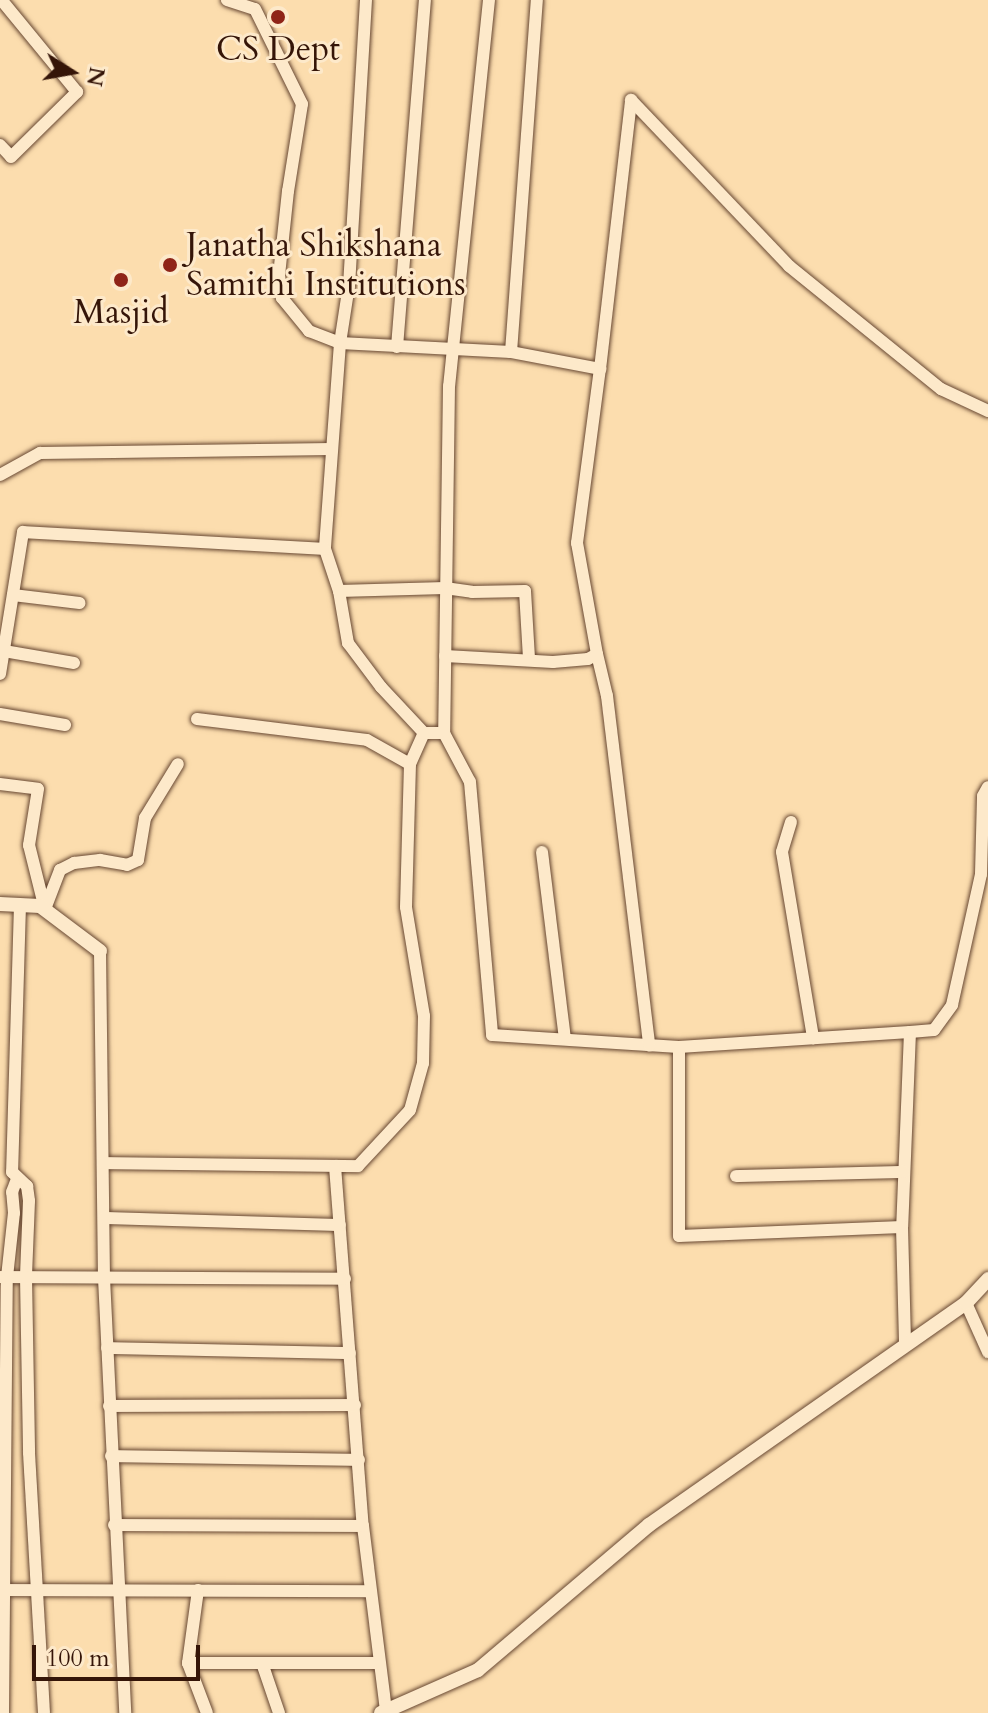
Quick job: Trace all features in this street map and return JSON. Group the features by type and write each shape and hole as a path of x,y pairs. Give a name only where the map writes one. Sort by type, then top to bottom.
{"street":[{"path":"227,0 255,9 302,104 279,275 282,298 309,331 340,343 511,352 600,369"},
{"path":"366,0 349,285 340,343 325,549 339,591 348,643 381,687 424,733 444,733"},
{"path":"397,347 425,0"},
{"path":"489,0 453,350 445,588 444,733 470,782 492,1035 679,1047 934,1030 952,1005 981,874 983,796 988,787"},
{"path":"511,352 537,0"},
{"path":"0,145 11,157 77,92 4,3"},
{"path":"649,1045 607,696 577,543 631,100 761,233 789,266 941,389 988,411"},
{"path":"0,475 40,453 332,449"},
{"path":"0,674 23,532 325,549"},
{"path":"339,591 445,588 472,592 525,591 529,659"},
{"path":"13,595 80,603"},
{"path":"4,651 74,663"},
{"path":"445,656 553,662 588,659 597,654"},
{"path":"0,714 65,725"},
{"path":"197,719 367,740 410,764"},
{"path":"103,1163 358,1166 410,1110 423,1063 424,1016 406,907 410,764 424,733"},
{"path":"45,909 60,870 74,863 100,860 127,865 138,860 145,818 178,764"},
{"path":"0,784 38,789 29,845 45,909"},
{"path":"791,822 782,852 813,1038"},
{"path":"542,852 565,1039"},
{"path":"0,904 45,909 100,951 104,1278 125,1713"},
{"path":"20,905 12,1172 27,1186 29,1201 26,1277 29,1453 44,1713"},
{"path":"905,1344 902,1227 910,1032"},
{"path":"679,1047 679,1236 902,1227"},
{"path":"335,1166 363,1526 384,1712 478,1670 649,1525 966,1303 988,1279"},
{"path":"736,1176 904,1172"},
{"path":"3,1713 4,1277 14,1213 12,1192 17,1179"},
{"path":"104,1218 340,1225"},
{"path":"4,1277 345,1279"},
{"path":"966,1303 988,1352"},
{"path":"107,1348 350,1353"},
{"path":"109,1406 355,1405"},
{"path":"111,1456 359,1460"},
{"path":"114,1525 363,1526"},
{"path":"2,1590 370,1591"},
{"path":"198,1590 188,1663 207,1713"},
{"path":"188,1663 379,1663"},
{"path":"262,1663 279,1713"}],"place":[{"name":"CS Dept","path":"278,17"},
{"name":"Janatha Shikshana Samithi Institutions","path":"170,265"},
{"name":"Masjid","path":"121,280"}]}
